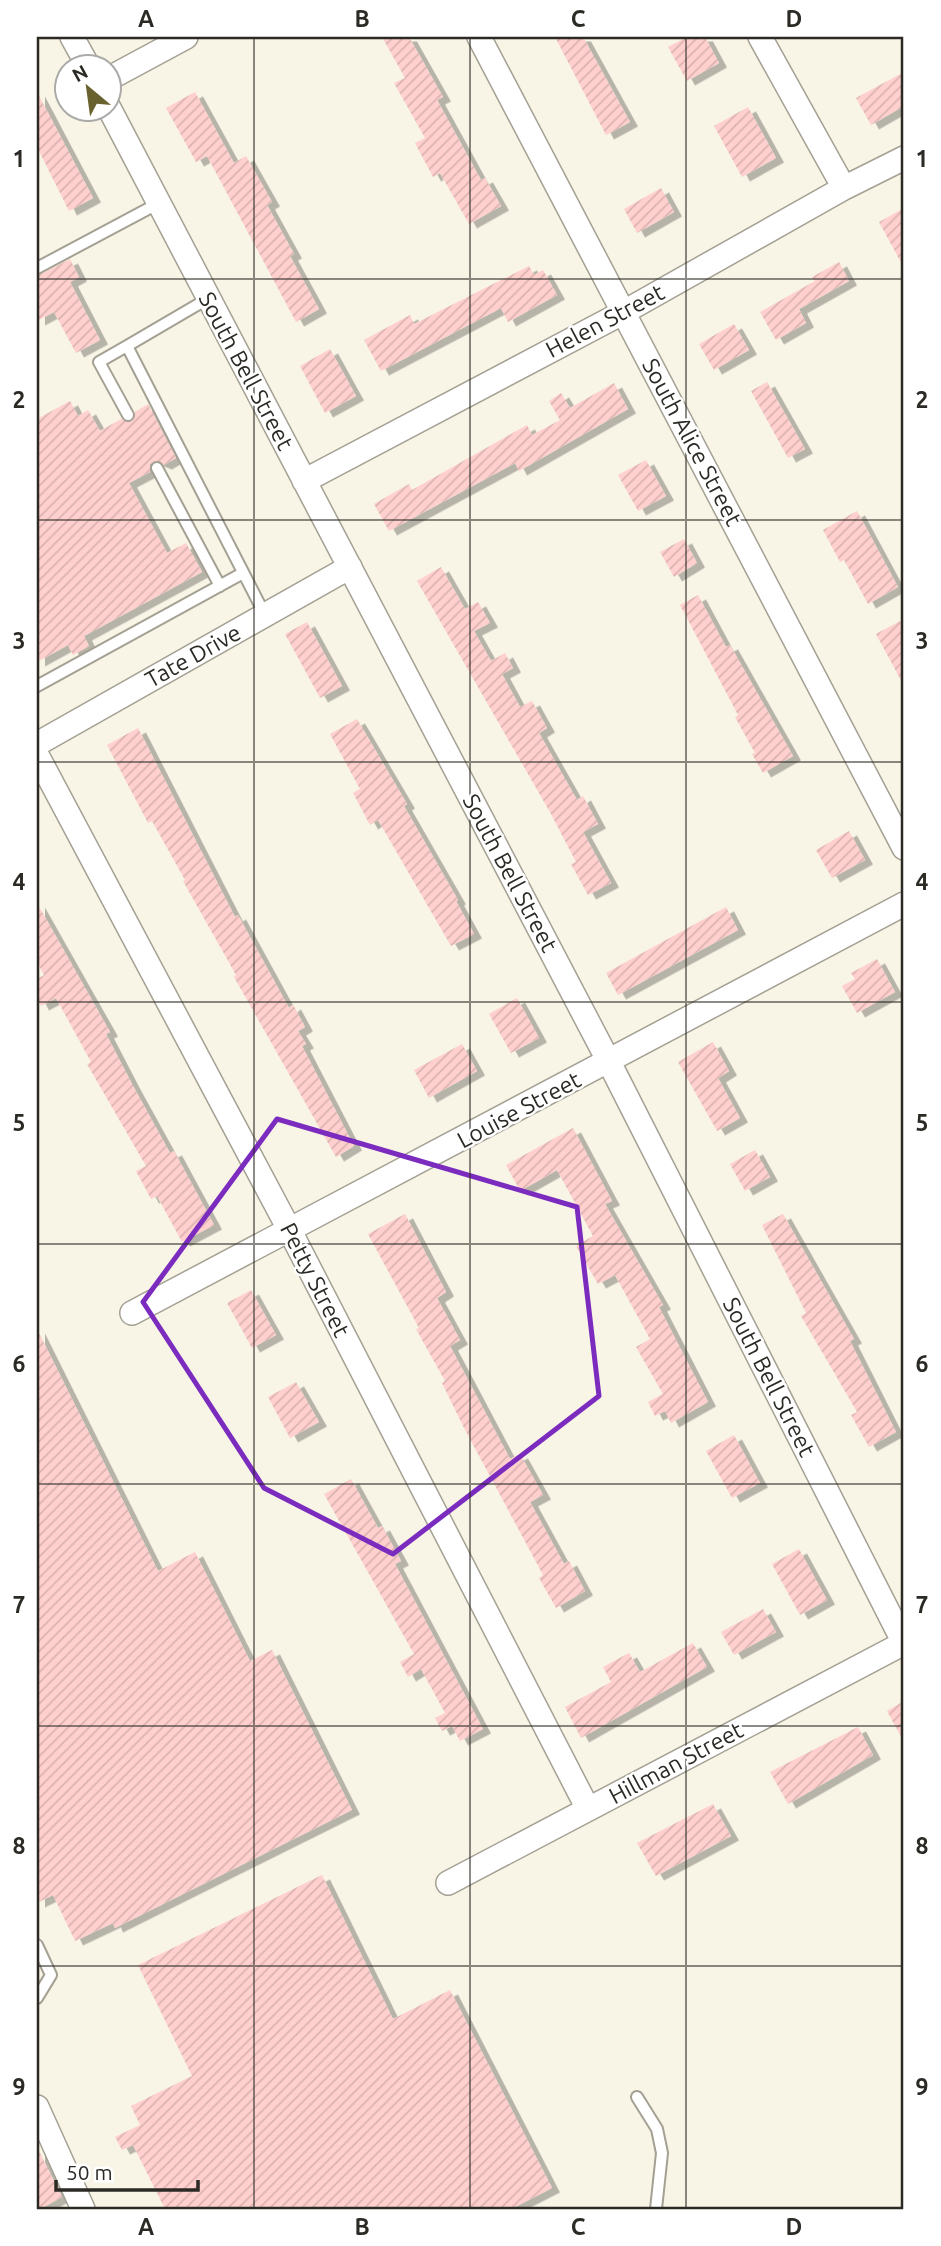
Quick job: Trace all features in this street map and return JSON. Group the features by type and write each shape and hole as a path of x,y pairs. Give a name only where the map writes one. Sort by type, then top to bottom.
{"street":[{"path":"122,71 186,37"},
{"name":"South Alice Street","path":"479,37 904,848"},
{"path":"760,37 844,188"},
{"name":"South Bell Street","path":"116,122 609,1062 904,1643"},
{"name":"Helen Street","path":"304,481 624,312 844,188 904,158"},
{"name":"Tate Drive","path":"37,744 350,567"},
{"name":"Petty Street","path":"37,755 290,1231 588,1809"},
{"name":"Louise Street","path":"132,1313 904,904"},
{"name":"Hillman Street","path":"448,1882 904,1643"},
{"path":"37,2107 83,2209"}],"lane":[{"path":"37,268 159,203"},
{"path":"128,415 99,362 209,298"},
{"path":"127,346 265,615"},
{"path":"157,468 220,586"},
{"path":"37,686 243,573"},
{"path":"37,1945 51,1975 37,1998"},
{"path":"637,2097 657,2129 662,2153 656,2209"}],"highlighted area":[{"path":"277,1119 577,1207 599,1396 393,1554 264,1488 143,1302"}],"building":[{"path":"382,37 409,37 443,97 437,100 481,180 485,178 501,206 469,224 440,173 433,177 415,143 425,138 394,83 405,78"},
{"path":"555,37 583,37 630,122 606,135"},
{"path":"687,37 705,37 719,63 687,81 668,47"},
{"path":"904,72 904,106 871,125 856,98"},
{"path":"37,92 93,198 69,211 37,147"},
{"path":"195,92 234,163 246,156 272,202 267,205 294,254 290,256 319,309 296,322 207,156 196,162 166,108"},
{"path":"748,107 776,158 742,177 714,126"},
{"path":"661,188 674,212 637,233 624,209"},
{"path":"904,208 904,268 879,222"},
{"path":"70,259 79,277 70,282 100,340 76,353 54,312 37,321 37,276"},
{"path":"839,262 849,281 799,309 806,323 776,340 760,312 815,281 812,277"},
{"path":"529,266 534,275 543,270 557,295 508,322 501,308 381,371 364,340 410,315 414,324"},
{"path":"734,324 749,350 714,370 699,344"},
{"path":"330,349 356,396 325,413 300,366"},
{"path":"767,382 805,449 788,458 751,391"},
{"path":"614,383 628,409 519,471 515,463 389,531 374,504 409,484 412,490 527,425 532,435 560,420 549,401 561,393 570,408"},
{"path":"70,401 78,416 88,410 100,431 121,419 132,422 135,412 148,404 176,458 164,465 154,461 150,464 150,472 129,483 167,553 186,543 202,572 84,636 89,646 73,655 68,645 37,662 37,419"},
{"path":"646,460 666,496 638,511 618,475"},
{"path":"857,511 898,587 868,604 844,560 840,562 823,530"},
{"path":"684,539 697,563 674,577 660,552"},
{"path":"441,567 465,609 478,602 490,623 474,631 491,661 505,653 513,668 502,674 520,707 532,701 547,728 539,733 577,800 583,796 598,824 583,832 611,883 588,895 571,864 576,862 551,814 417,581"},
{"path":"698,595 726,647 730,645 793,756 763,773 735,717 738,715 680,605"},
{"path":"900,621 904,629 904,686 876,634"},
{"path":"307,622 342,686 320,698 285,634"},
{"path":"357,719 407,804 404,806 458,900 456,901 474,934 451,946 378,820 370,825 353,793 360,789 330,734"},
{"path":"138,728 235,917 238,915 289,1008 293,1005 305,1027 298,1031 306,1044 302,1046 354,1146 336,1157 234,977 236,975 183,881 185,880 152,821 148,823 107,745"},
{"path":"849,831 865,860 832,878 816,850"},
{"path":"37,903 110,1032 106,1034 133,1086 170,1153 174,1151 214,1225 182,1242 157,1196 151,1199 136,1171 146,1166 87,1064 91,1062 56,998 41,1006 37,998 37,979 44,975 37,962"},
{"path":"726,907 738,930 618,995 606,973"},
{"path":"877,959 895,992 857,1013 842,986 855,979 851,973"},
{"path":"517,998 539,1038 511,1053 489,1014"},
{"path":"713,1042 729,1071 718,1078 740,1118 717,1131 678,1062"},
{"path":"462,1044 477,1071 429,1098 414,1070"},
{"path":"573,1128 612,1201 605,1204 663,1305 659,1307 708,1402 671,1423 665,1411 655,1416 648,1402 663,1394 636,1347 650,1339 615,1275 598,1284 576,1246 593,1236 557,1170 520,1191 506,1165"},
{"path":"755,1150 770,1177 745,1191 730,1164"},
{"path":"405,1214 446,1292 437,1298 460,1340 450,1346 510,1459 520,1454 543,1495 530,1502 564,1564 569,1561 585,1591 556,1608 539,1578 543,1575 463,1426 442,1383 445,1381 416,1329 419,1328 368,1234"},
{"path":"783,1214 854,1339 850,1341 896,1432 869,1447 851,1415 857,1412 801,1316 806,1313 762,1225"},
{"path":"251,1290 276,1335 252,1348 227,1303"},
{"path":"37,1329 158,1571 195,1552 250,1661 272,1650 352,1810 115,1928 113,1923 75,1941 53,1895 37,1903"},
{"path":"296,1382 319,1422 290,1438 268,1397"},
{"path":"734,1435 760,1483 732,1498 706,1451"},
{"path":"351,1479 378,1528 382,1526 401,1561 395,1564 483,1729 460,1741 452,1726 442,1731 435,1718 445,1713 421,1669 408,1677 400,1662 414,1654 324,1494"},
{"path":"799,1549 827,1600 800,1615 772,1564"},
{"path":"763,1609 776,1632 734,1655 721,1632"},
{"path":"693,1643 707,1667 581,1738 565,1707 611,1682 603,1667 629,1653 640,1672"},
{"path":"904,1701 904,1742 887,1711"},
{"path":"858,1727 873,1755 788,1804 770,1772"},
{"path":"713,1804 731,1836 656,1876 637,1843"},
{"path":"322,1875 393,2019 450,1990 552,2188 511,2209 165,2209 133,2145 122,2150 115,2137 140,2125 131,2106 192,2076 138,1965"},
{"path":"37,2147 62,2197 40,2209 37,2209"}]}
